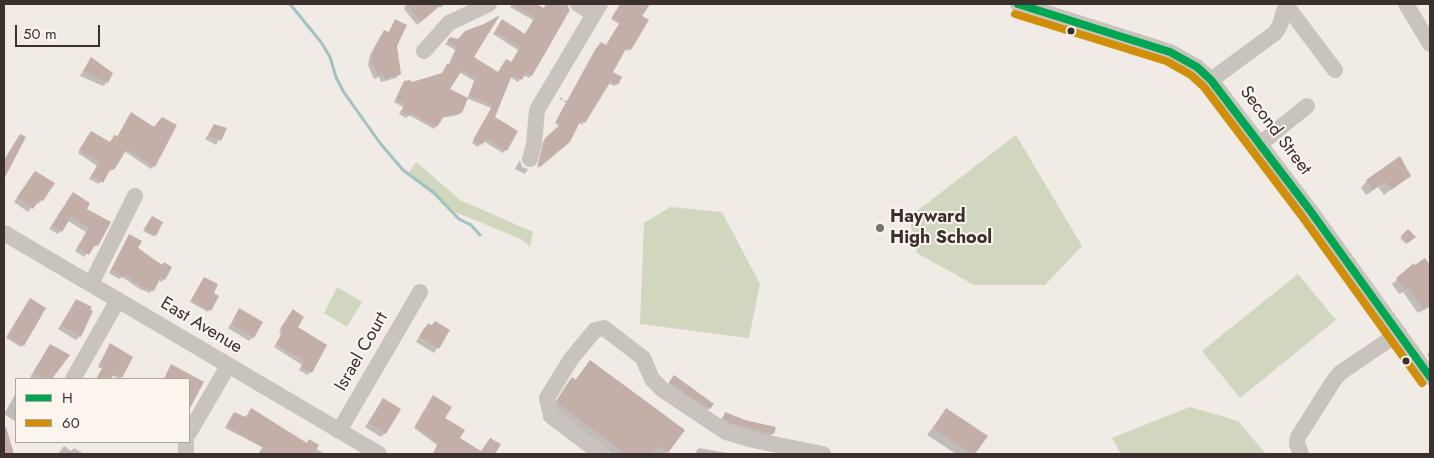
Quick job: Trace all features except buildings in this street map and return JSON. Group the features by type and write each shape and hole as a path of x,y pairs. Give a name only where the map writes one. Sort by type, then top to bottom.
{"street":[{"path":"424,51 450,23 489,4"},
{"path":"530,158 534,144 537,110 597,9 578,4"},
{"name":"Second Street","path":"1018,4 1058,10 1170,52 1197,67 1211,80 1260,144 1430,377"},
{"path":"1286,4 1335,70"},
{"path":"1211,80 1275,32 1280,25 1286,4"},
{"path":"1406,4 1430,44"},
{"path":"1260,144 1307,106"},
{"path":"91,284 134,196"},
{"name":"East Avenue","path":"4,233 379,454"},
{"name":"Israel Court","path":"339,431 420,292"},
{"path":"74,378 118,300"},
{"path":"601,454 551,416 547,407 547,398 571,359 594,330 604,328 643,358 652,379 663,390 726,432 753,440 823,454"},
{"path":"1301,454 1297,444 1298,437 1334,380 1340,373 1399,334"},
{"path":"190,431 228,366"}],"path":[{"path":"556,96 571,105"}],"green space":[{"path":"1016,135 1082,246 1045,285 974,285 917,253 909,217"},
{"path":"416,162 460,200 533,232 530,247 521,239 455,212 408,174"},
{"path":"670,207 722,212 760,284 749,338 640,324 644,223"},
{"path":"1298,274 1336,320 1240,398 1202,351"},
{"path":"337,287 362,302 347,327 324,313"},
{"path":"1190,407 1238,421 1266,454 1121,454 1112,438"}],"waterway":[{"path":"290,4 321,42 330,57 336,77 343,91 380,143 403,170 434,193 459,219 471,225 480,235"}],"transit line":[{"name":"H","path":"1018,4 1170,52 1197,67 1211,80 1309,209 1430,377"},
{"name":"60","path":"1015,14 1166,61 1191,75 1204,87 1301,215 1422,383"}],"place":[{"name":"Hayward High School","path":"880,228"}]}
